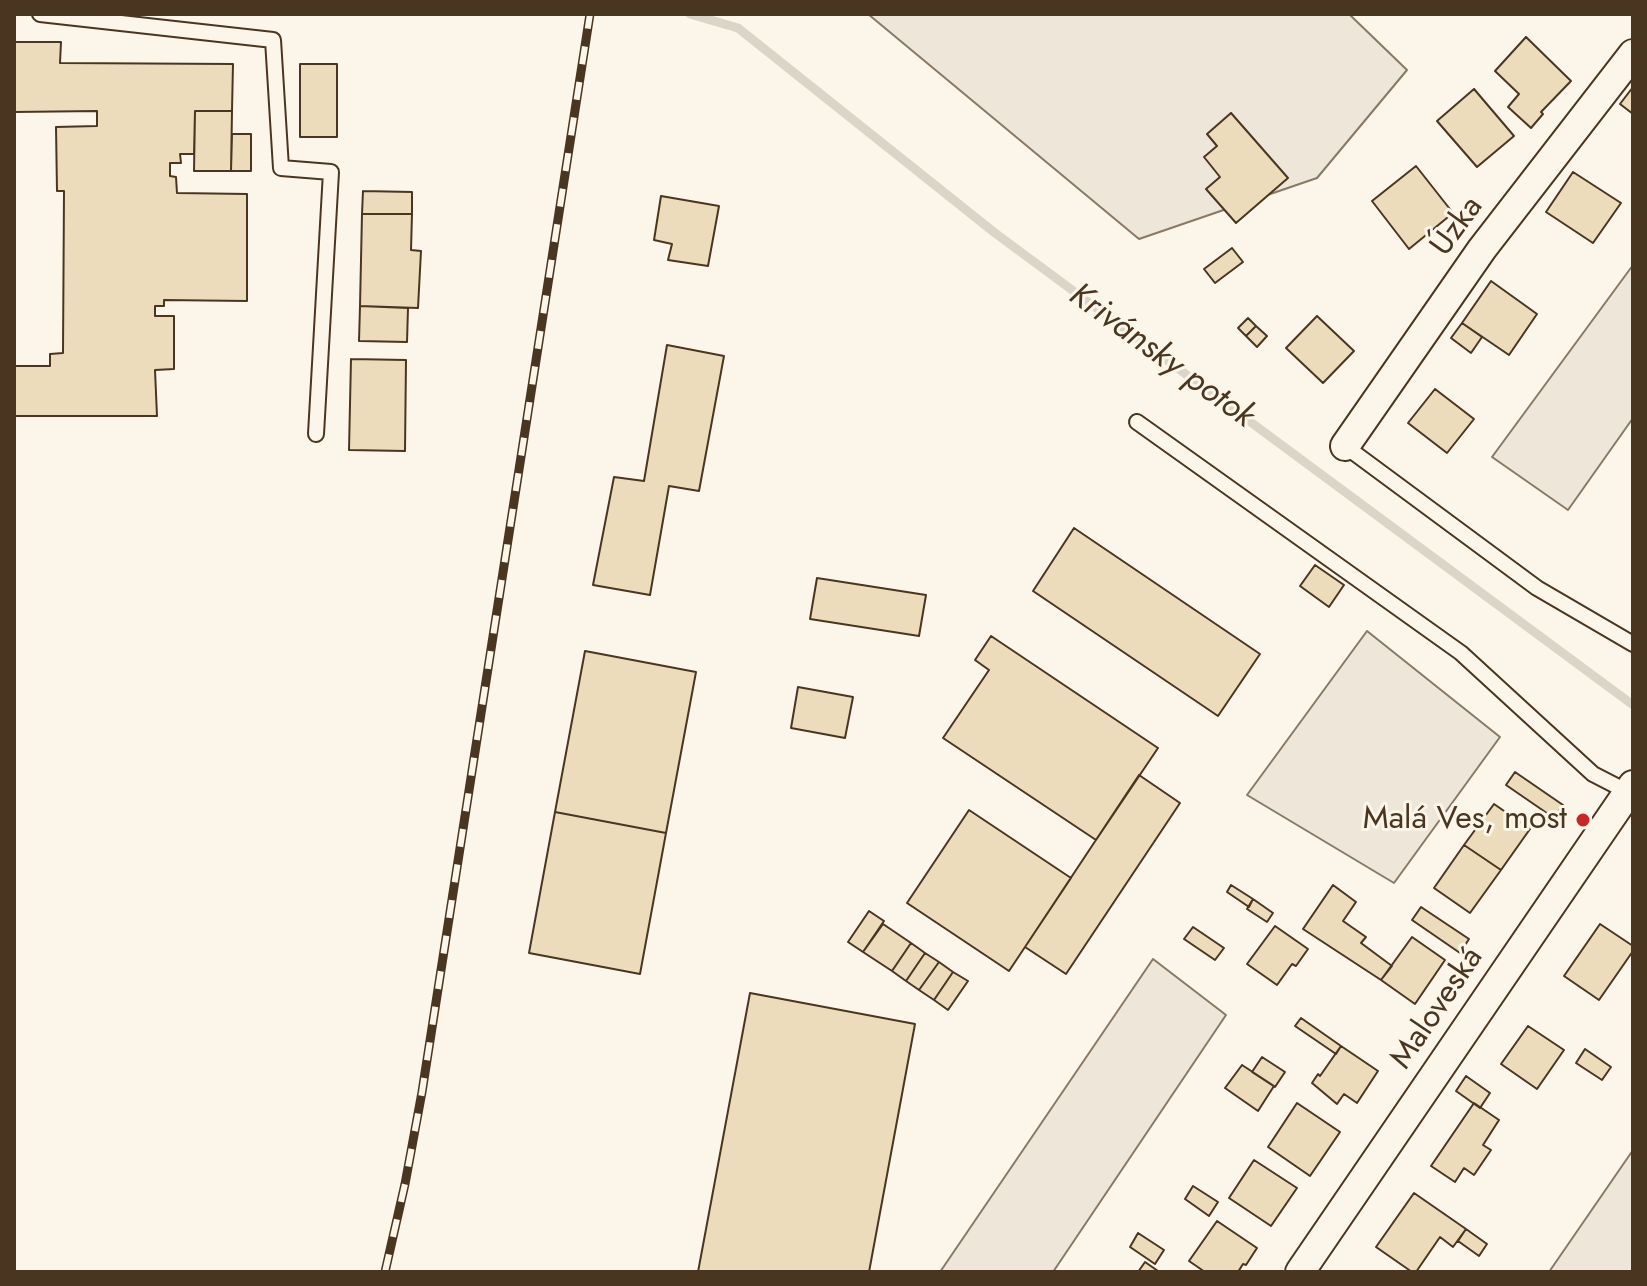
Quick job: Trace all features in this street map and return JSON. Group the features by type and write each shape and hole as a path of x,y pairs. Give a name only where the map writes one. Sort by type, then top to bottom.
{"street":[{"name":"Úzka","path":"1345,446 1482,249 1633,54"},
{"name":"Maloveská","path":"1300,1272 1631,790"}],"lane":[{"path":"40,14 273,40 281,168 331,172 316,434"},
{"path":"1137,422 1461,653 1593,774 1631,790"},
{"path":"1345,446 1537,588 1633,644"}],"shaded area":[{"path":"868,14 1349,14 1407,70 1317,178 1139,239"},
{"path":"1633,265 1633,418 1568,510 1492,457"},
{"path":"1367,631 1500,737 1394,883 1247,795"},
{"path":"1153,959 1226,1015 1053,1272 940,1272"},
{"path":"1633,1150 1633,1272 1549,1272"}],"building":[{"path":"1526,37 1571,81 1541,112 1543,114 1531,128 1508,107 1519,94 1495,71"},
{"path":"14,42 61,42 60,63 233,64 232,111 195,111 194,154 180,154 181,163 170,163 170,176 176,177 177,193 247,194 247,301 164,300 164,306 155,306 155,316 174,316 174,369 155,370 157,416 14,416 14,366 50,366 50,354 63,353 64,191 57,191 56,127 97,126 97,111 14,112"},
{"path":"300,64 337,64 337,137 300,137"},
{"path":"1633,87 1633,114 1620,104"},
{"path":"1474,89 1514,136 1477,167 1437,121"},
{"path":"195,111 232,111 231,171 194,171"},
{"path":"1231,113 1288,178 1236,223 1206,189 1220,177 1204,157 1217,146 1207,134"},
{"path":"232,134 251,134 251,171 231,171"},
{"path":"1416,166 1453,213 1409,249 1372,201"},
{"path":"1573,172 1621,203 1593,243 1546,212"},
{"path":"363,191 412,192 412,214 362,214"},
{"path":"661,196 719,206 708,266 668,260 672,244 654,240"},
{"path":"362,214 412,214 411,250 421,251 418,308 360,306"},
{"path":"1232,248 1243,262 1215,283 1204,269"},
{"path":"1491,281 1537,314 1509,355 1462,323"},
{"path":"360,306 408,308 407,342 359,341"},
{"path":"1317,316 1354,351 1323,383 1286,348"},
{"path":"1248,318 1256,326 1246,336 1238,328"},
{"path":"1462,323 1482,337 1471,353 1451,338"},
{"path":"1256,326 1267,336 1257,347 1246,336"},
{"path":"667,345 724,356 699,491 669,486 650,595 593,585 614,477 644,481"},
{"path":"351,359 406,360 405,451 349,450"},
{"path":"1435,389 1474,419 1447,453 1408,423"},
{"path":"1074,528 1260,654 1218,716 1033,591"},
{"path":"1315,565 1344,585 1329,607 1300,586"},
{"path":"817,578 926,595 919,636 810,619"},
{"path":"991,636 1158,748 1096,840 943,738 989,670 975,660"},
{"path":"585,651 696,672 666,833 555,812"},
{"path":"798,687 853,697 845,738 791,728"},
{"path":"1515,772 1563,805 1554,818 1506,785"},
{"path":"1139,775 1180,803 1066,974 1025,947"},
{"path":"1494,804 1530,829 1501,870 1464,845"},
{"path":"969,810 1071,878 1009,971 907,903"},
{"path":"555,812 666,833 640,974 529,953"},
{"path":"1464,845 1501,870 1470,913 1434,888"},
{"path":"1231,885 1253,899 1249,907 1227,892"},
{"path":"1333,885 1356,902 1343,921 1366,937 1361,943 1392,966 1381,980 1303,929"},
{"path":"1253,899 1273,913 1267,922 1247,909"},
{"path":"1421,907 1469,939 1460,953 1412,920"},
{"path":"869,911 884,921 863,952 848,942"},
{"path":"883,924 911,943 892,971 863,952"},
{"path":"1600,924 1633,946 1633,951 1599,1000 1564,976"},
{"path":"1275,926 1308,949 1277,985 1247,964"},
{"path":"1193,927 1224,948 1215,960 1184,939"},
{"path":"1412,937 1445,960 1415,1004 1381,980"},
{"path":"911,943 925,953 906,981 892,971"},
{"path":"925,953 939,962 919,990 906,981"},
{"path":"939,962 953,972 934,1000 919,990"},
{"path":"953,972 968,981 948,1010 934,1000"},
{"path":"750,993 915,1024 869,1272 698,1272"},
{"path":"1301,1018 1341,1046 1336,1054 1295,1026"},
{"path":"1528,1026 1564,1050 1537,1089 1501,1064"},
{"path":"1341,1046 1378,1071 1357,1103 1344,1094 1337,1104 1312,1083"},
{"path":"1585,1049 1611,1067 1602,1080 1576,1063"},
{"path":"1262,1057 1285,1072 1275,1087 1252,1072"},
{"path":"1242,1065 1274,1086 1258,1111 1225,1088"},
{"path":"1466,1076 1490,1093 1480,1108 1456,1091"},
{"path":"1297,1103 1340,1132 1310,1176 1268,1147"},
{"path":"1474,1103 1499,1120 1483,1145 1491,1150 1474,1175 1464,1168 1455,1182 1431,1166"},
{"path":"1254,1160 1297,1188 1271,1226 1229,1198"},
{"path":"1193,1186 1218,1202 1209,1216 1185,1199"},
{"path":"1414,1193 1466,1229 1453,1247 1440,1237 1416,1272 1412,1272 1376,1247"},
{"path":"1217,1221 1257,1248 1238,1272 1205,1272 1189,1261"},
{"path":"1466,1229 1487,1244 1479,1256 1458,1241"},
{"path":"1138,1233 1164,1250 1155,1264 1130,1247"},
{"path":"1145,1262 1158,1271 1138,1272"}],"waterway":[{"name":"Krivánsky potok","path":"690,14 738,28 995,233 1633,705"}],"railway":[{"path":"385,1272 422,1092 590,14"}],"place":[{"name":"Malá Ves, most","path":"1583,820"}]}
